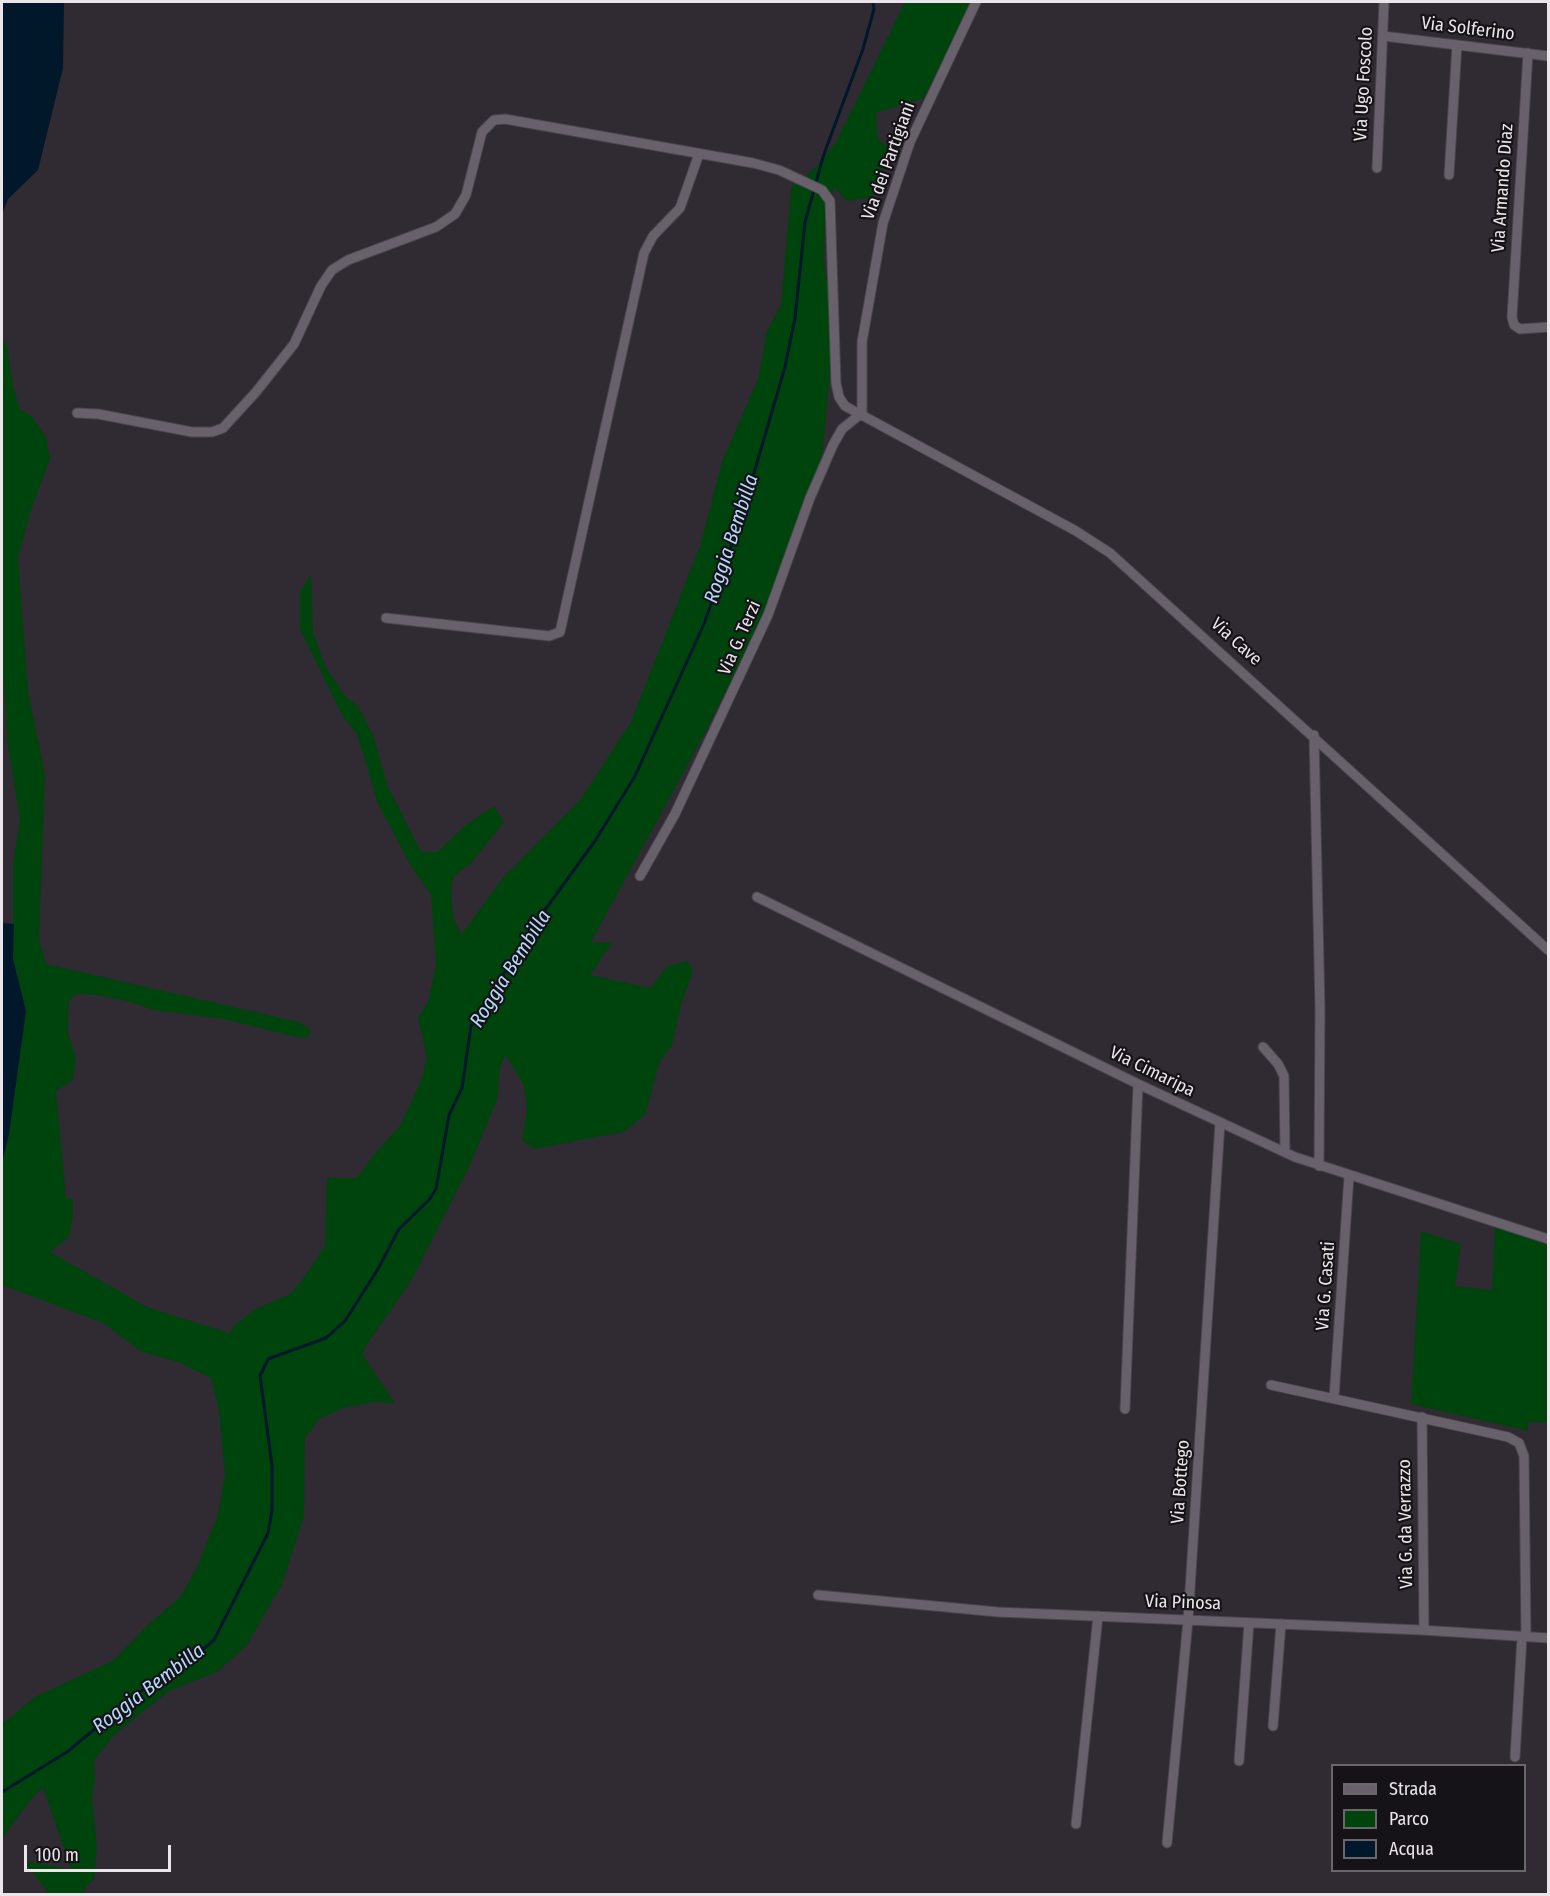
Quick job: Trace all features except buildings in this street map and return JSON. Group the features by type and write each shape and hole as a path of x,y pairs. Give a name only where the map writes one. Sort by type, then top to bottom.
{"street":[{"name":"Via dei Partigiani","path":"862,413 862,349 883,222 910,142 976,2"},
{"name":"Via Ugo Foscolo","path":"1377,168 1384,2"},
{"name":"Via Solferino","path":"1383,36 1548,56"},
{"path":"1449,176 1457,45"},
{"name":"Via Armando Diaz","path":"1528,53 1512,314 1514,325 1524,330 1548,327"},
{"path":"76,413 94,413 192,432 212,432 223,428 256,393 294,344 321,286 332,270 348,260 436,228 455,214 466,195 482,132 491,121 505,119 699,154 678,212 653,236 645,250 560,632 549,636 386,618"},
{"name":"Via Cave","path":"699,154 764,166 815,187 828,196 831,203 837,390 845,406 862,413 1098,545 1314,735 1548,950"},
{"name":"Via G. Terzi","path":"640,876 675,814 756,643 833,445 842,429 862,413"},
{"path":"1314,735 1320,1008 1319,1166"},
{"name":"Via Cimaripa","path":"757,897 1138,1084 1285,1152 1349,1176 1548,1239"},
{"path":"1263,1047 1278,1064 1284,1076 1285,1152"},
{"path":"1125,1409 1138,1084"},
{"name":"Via Bottego","path":"1167,1843 1188,1620 1220,1123"},
{"name":"Via G. Casati","path":"1334,1398 1349,1176"},
{"path":"1271,1385 1512,1438 1521,1446 1525,1497 1524,1637 1515,1757"},
{"name":"Via G. da Verrazzo","path":"1422,1417 1424,1630"},
{"name":"Via Pinosa","path":"818,1595 998,1612 1424,1630 1548,1638"},
{"path":"1076,1824 1098,1616"},
{"path":"1239,1761 1249,1623"},
{"path":"1273,1726 1281,1624"}],"green space":[{"path":"905,2 972,2 924,98 876,113 878,140 892,149 883,166 873,197 847,201 834,187 825,229 824,263 834,332 822,458 765,611 705,733 591,942 612,943 590,975 651,988 666,967 688,961 693,971 681,1005 672,1046 660,1061 645,1115 623,1132 534,1149 522,1140 527,1111 523,1083 505,1055 500,1068 497,1100 469,1167 410,1283 365,1347 363,1355 395,1404 377,1402 346,1407 319,1419 305,1438 304,1516 282,1584 247,1645 217,1672 169,1691 115,1734 94,1760 95,1780 92,1799 97,1847 94,1880 86,1886 84,1894 46,1894 47,1891 24,1861 71,1869 43,1788 31,1799 2,1839 2,1724 35,1697 114,1660 150,1623 180,1597 197,1567 218,1515 225,1475 219,1411 211,1378 178,1362 142,1352 103,1323 2,1285 2,1162 9,1134 26,1011 13,959 13,865 20,820 8,746 2,652 2,340 7,345 13,386 20,409 32,417 46,437 50,459 31,510 18,558 28,691 45,775 39,939 46,964 299,1022 311,1030 307,1038 301,1038 224,1019 154,1010 127,1001 96,995 77,994 69,1000 68,1033 76,1058 73,1080 56,1091 66,1198 73,1199 73,1216 69,1237 50,1252 147,1307 229,1333 236,1324 254,1310 290,1294 325,1246 327,1178 357,1178 375,1153 400,1126 420,1083 427,1059 418,1017 428,1002 436,966 431,895 411,866 378,804 357,734 343,717 300,629 300,592 311,574 313,632 325,666 345,696 358,706 373,735 388,787 421,852 437,852 466,825 494,806 504,822 472,862 454,876 451,890 453,917 461,935 503,878 580,800 631,722 700,546 722,462 758,379 767,331 781,305 791,188 813,170 836,142"},
{"path":"1495,1226 1548,1242 1548,1423 1528,1422 1528,1431 1411,1404 1421,1231 1461,1244 1455,1286 1492,1290"}],"water":[{"path":"2,2 64,2 63,68 38,170 8,199 2,214"},
{"path":"2,923 14,924 13,959 26,1011 9,1134 2,1162"}],"waterway":[{"name":"Roggia Bembilla","path":"2,1792 67,1752 141,1691 190,1660 214,1640 268,1533 272,1510 272,1465 260,1376 268,1359 326,1338 345,1321 378,1269 399,1229 429,1200 436,1189 449,1115 462,1088 471,1026 534,925 595,841 635,776 704,624 740,521 785,367 795,318 805,222 824,154 863,49 874,9 873,2"}]}
